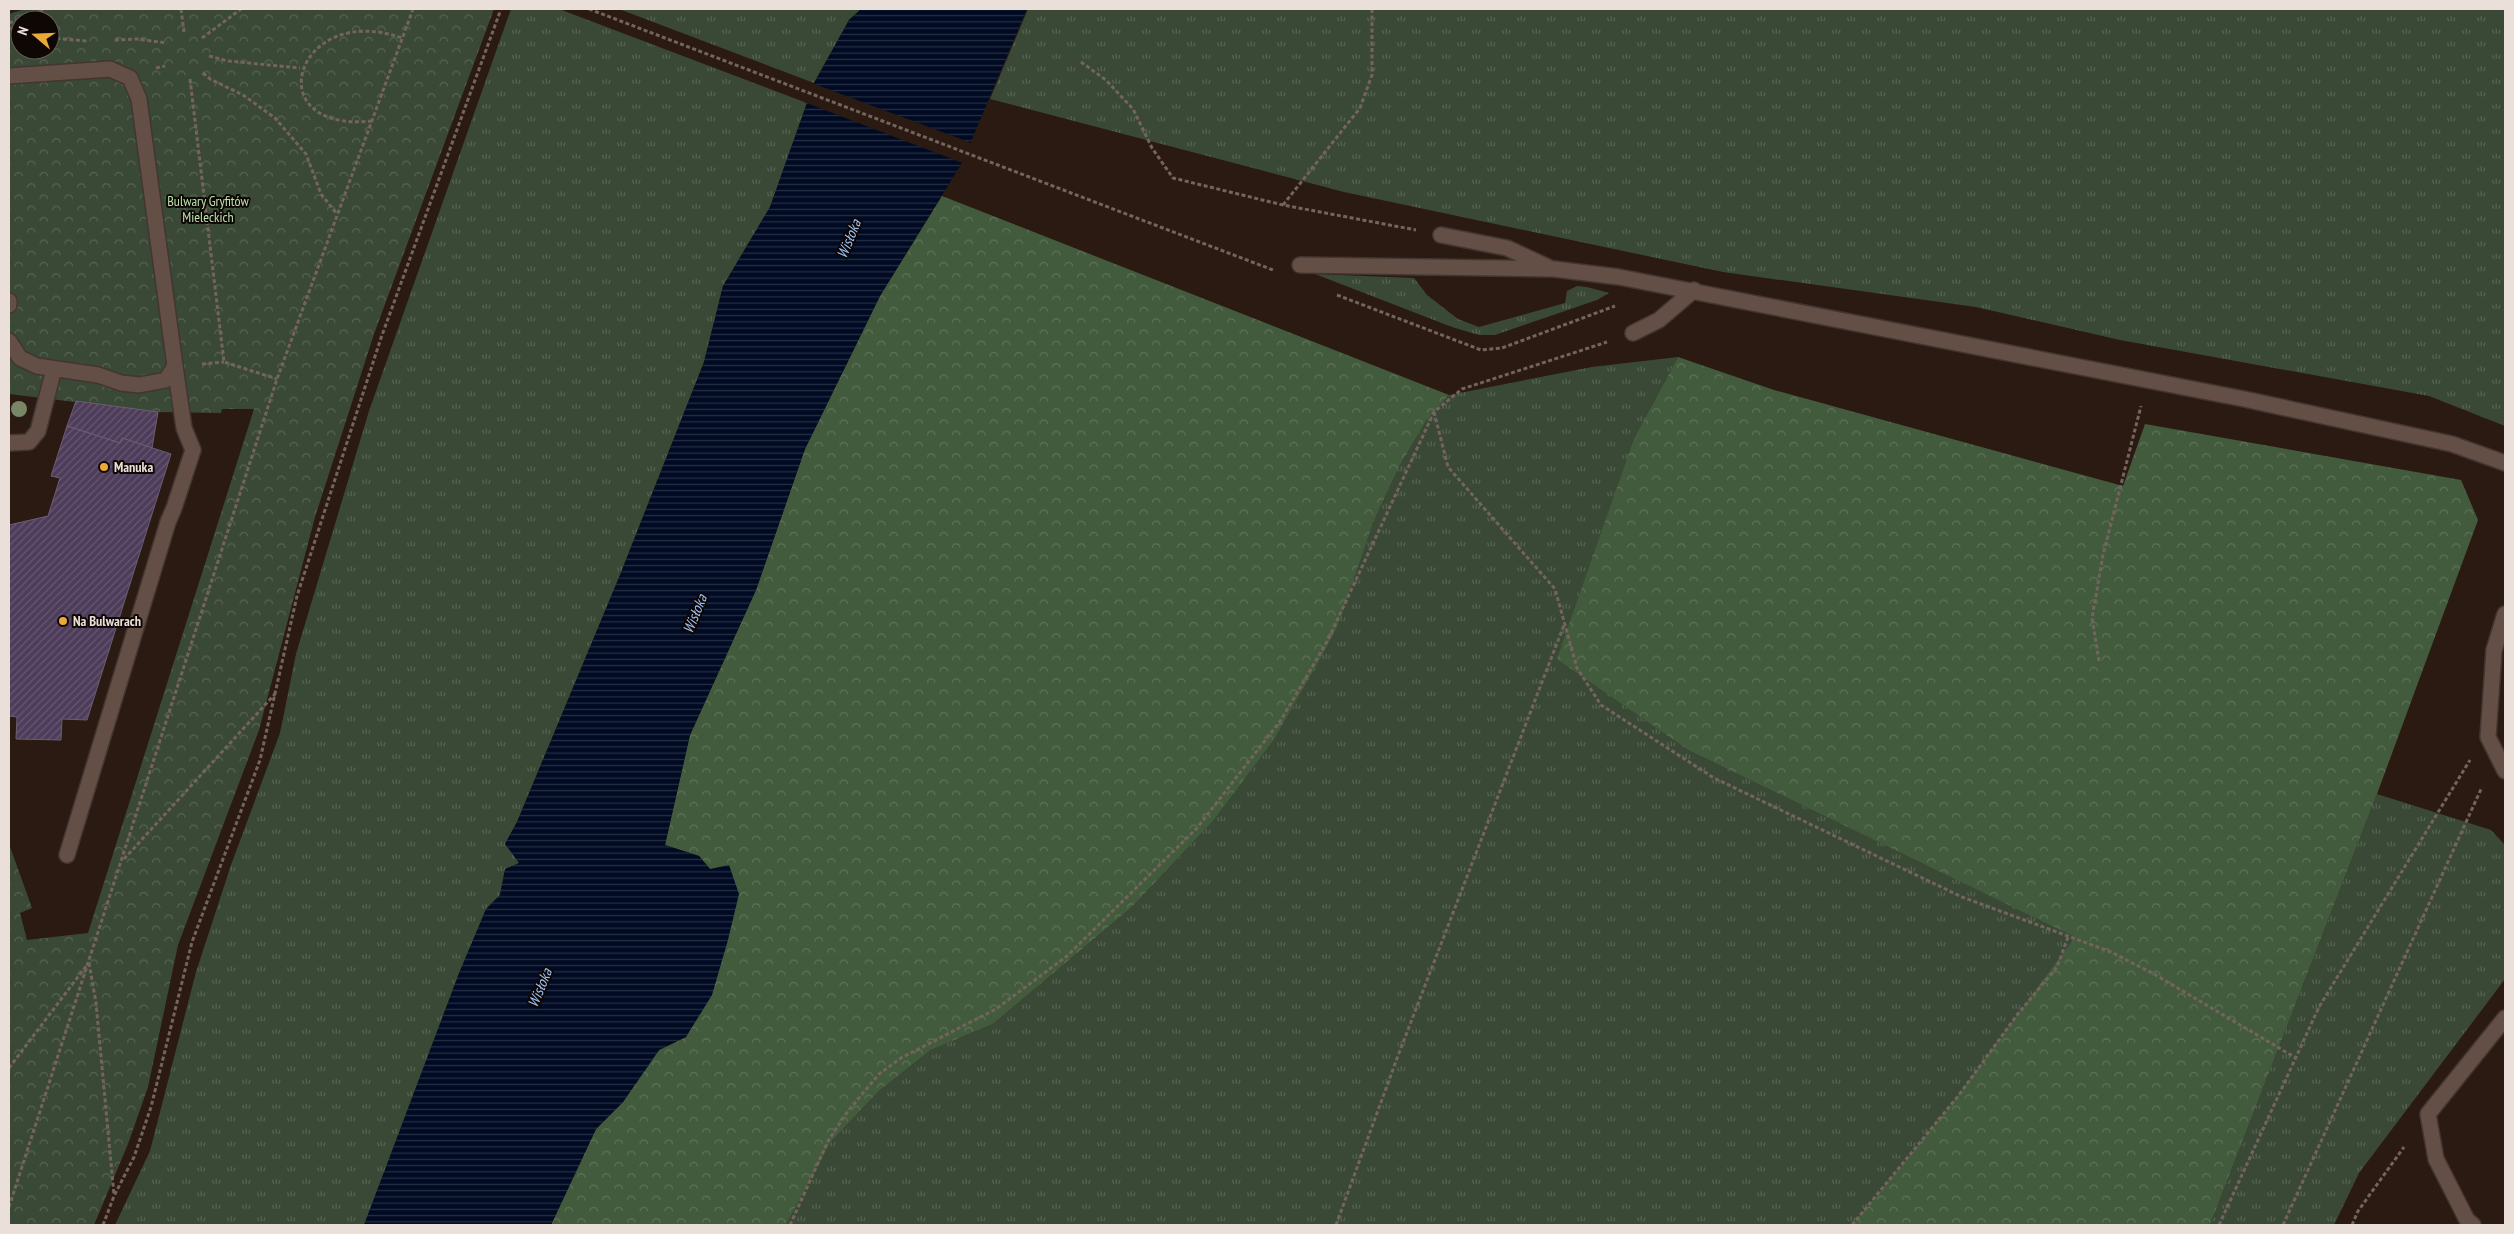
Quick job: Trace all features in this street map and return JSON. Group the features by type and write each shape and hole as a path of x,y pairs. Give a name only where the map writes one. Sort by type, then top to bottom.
{"street":[{"path":"9,76 110,69 130,78 139,99 184,428 193,450 168,522 66,855"},
{"path":"1441,235 1507,248 1554,269"},
{"path":"1300,265 1554,269 1619,277 1694,290 2452,444 2505,463"},
{"path":"1633,333 1659,320 1694,290"},
{"path":"9,341 20,358 36,366 98,375 121,383 139,385 166,380 175,366"},
{"path":"9,443 29,442 38,431 54,369"},
{"path":"2505,614 2494,650 2488,737 2505,771"},
{"path":"2473,1225 2467,1220 2436,1159 2428,1114 2505,1018"}],"path":[{"path":"9,23 46,9"},
{"path":"181,9 184,32"},
{"path":"202,38 241,9"},
{"path":"9,1208 277,379 413,9"},
{"path":"103,1225 114,1196 134,1157 150,1107 192,942 260,760 297,596 381,338 501,9"},
{"path":"589,9 1282,273"},
{"path":"1282,206 1360,108 1372,76 1372,9"},
{"path":"391,30 402,38"},
{"path":"209,56 228,61 300,68"},
{"path":"303,60 300,68 308,98 321,111 340,120 356,123 372,121"},
{"path":"1081,62 1106,80 1134,109 1152,148 1173,178 1282,206 1441,235"},
{"path":"202,73 210,79 244,95 275,118 306,154 321,194 338,214"},
{"path":"190,79 224,362 277,379"},
{"path":"1328,291 1481,350 1502,348 1616,306"},
{"path":"790,1225 828,1141 848,1111 879,1074 901,1058 996,1009 1067,956 1197,828 1281,720 1328,640 1434,412 1462,389 1570,356 1633,333"},
{"path":"2099,660 2092,618 2103,555 2147,381"},
{"path":"1434,412 1448,467 1555,589 1577,668 1601,704 1714,778 1962,897 2111,952 2154,974 2296,1058"},
{"path":"1336,1225 1403,1044 1564,624"},
{"path":"122,861 276,693"},
{"path":"2219,1225 2319,1007 2463,769 2488,737"},
{"path":"2283,1225 2497,756"},
{"path":"1852,1225 1959,1096 2017,1015 2057,967 2068,937"},
{"path":"89,962 96,1003 112,1158 114,1196"},
{"path":"9,1068 89,962"},
{"path":"2352,1225 2358,1211 2428,1114"}],"green space":[{"name":"Bulwary Gryfitów Mieleckich","path":"494,9 374,334 315,517 259,730 178,945 148,1087 128,1144 94,1225 9,1225 9,844 32,908 20,913 27,940 88,933 254,409 222,409 221,413 158,412 9,394 9,14 10,60 60,60 60,10 22,10"},
{"path":"511,9 559,9 807,103 770,207 723,286 704,362 620,575 517,822 505,844 520,863 505,870 500,895 486,909 364,1225 115,1225 150,1151 196,972 231,865 280,733 296,654 369,411"},
{"path":"619,9 861,9 849,20 814,83"},
{"path":"1028,9 2505,9 2505,426 2429,396 2120,340 1976,307 1723,272 1344,192 990,99"},
{"path":"942,196 1449,395 1426,421 1399,467 1373,523 1337,627 1274,740 1214,820 1132,907 993,1024 931,1050 879,1091 831,1142 786,1225 551,1225 596,1129 623,1102 659,1050 686,1037 710,869 699,856 665,845 690,735 756,590 805,449 880,296"},
{"path":"1315,274 1414,278 1427,295 1458,319 1479,327 1565,303 1567,291 1577,286 1609,293 1597,300 1495,335 1479,335 1452,327"},
{"path":"1678,357 1634,438 1558,659 1688,750 2076,937 1946,1111 1852,1225 786,1225 831,1142 879,1091 931,1050 993,1024 1132,907 1214,820 1274,740 1313,672 1373,523 1399,467 1426,421 1449,395 1592,367"},
{"path":"1678,357 1774,390 2123,486 2145,424 2461,480 2478,520 2377,794 2210,1225 1852,1225 1946,1111 2075,937 1688,750 1557,659 1634,438"},
{"path":"2377,794 2491,830 2505,845 2505,979 2359,1173 2334,1225 2210,1225"}],"water":[{"name":"Wisłoka","path":"861,9 1027,9 962,163 880,296 805,449 756,590 690,735 665,845 699,856 710,869 729,865 739,894 712,995 686,1037 659,1050 623,1102 596,1129 551,1225 364,1225 459,973 486,909 500,895 505,869 519,863 505,844 517,822 620,575 704,362 723,286 770,207 814,83 849,20"}],"pier":[{"path":"812,83 974,144 965,164 804,102"}],"building":[{"path":"76,401 158,412 152,448 122,438 120,443 67,426"},
{"name":"Na Bulwarach","path":"67,426 120,443 122,438 171,454 87,720 62,719 61,740 16,739 17,717 9,716 9,525 48,516 60,478 51,476"}],"place":[{"name":"Manuka","path":"104,467"},
{"name":"Na Bulwarach","path":"63,621"}]}
